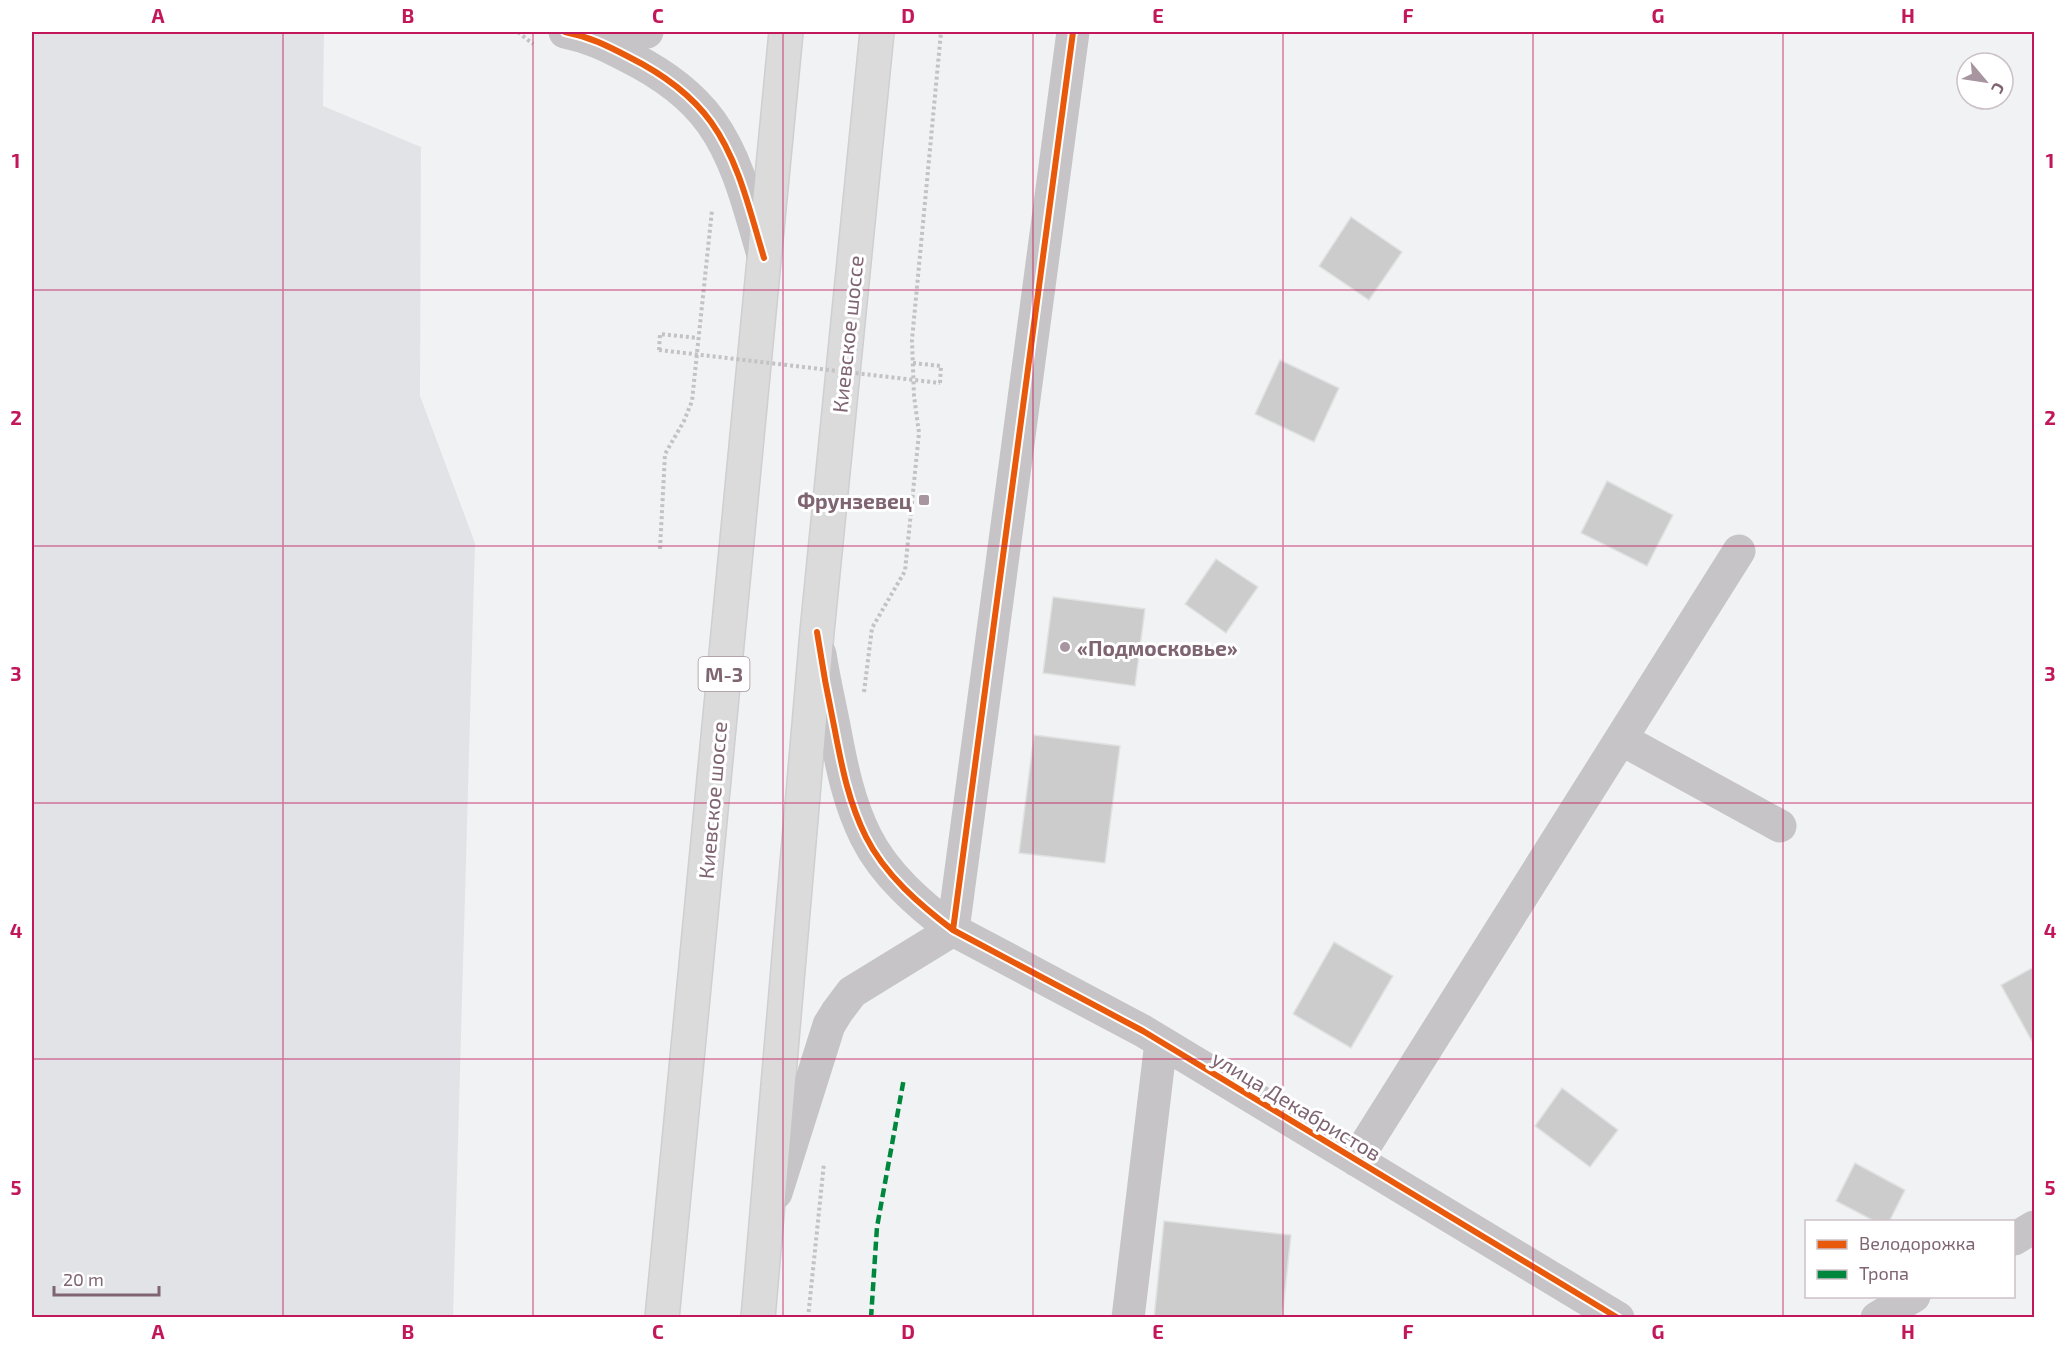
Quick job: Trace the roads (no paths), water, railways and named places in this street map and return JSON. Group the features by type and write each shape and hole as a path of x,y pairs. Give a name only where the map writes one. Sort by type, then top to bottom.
{"highway":[{"name":"Киевское шоссе","path":"662,1317 786,32"},
{"name":"Киевское шоссе","path":"758,1317 768,1222 817,632 877,32"}],"street":[{"path":"564,38 647,32"},
{"path":"768,1222 829,1025 837,1012 852,992 953,930 1072,32"},
{"path":"564,38 652,68 685,94 711,121 737,172 764,258"},
{"path":"1356,1160 1739,550"},
{"name":"улица Декабристов","path":"817,632 850,803 866,838 879,859 914,898 953,930 1161,1042 1618,1317"},
{"path":"1621,739 1780,826"},
{"path":"893,875 914,886 941,882 953,874 963,855"},
{"path":"1128,1317 1161,1042"},
{"path":"2015,1238 2034,1227"},
{"path":"1877,1317 1910,1298"}],"place":[{"name":"Фрунзевец","path":"924,500"},
{"name":"«Подмосковье»","path":"1065,647"}]}
